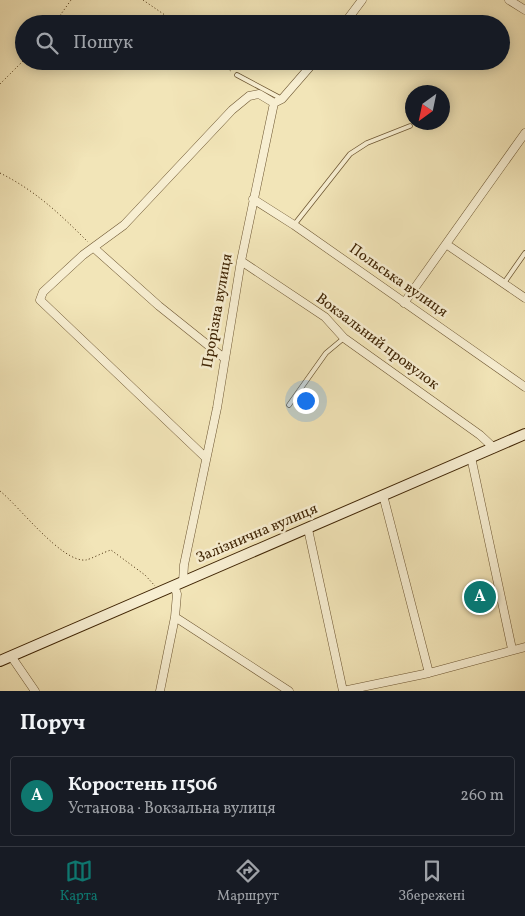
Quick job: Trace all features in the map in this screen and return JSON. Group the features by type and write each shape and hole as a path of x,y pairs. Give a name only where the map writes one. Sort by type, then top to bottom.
{"street":[{"path":"351,15 362,0"},
{"path":"509,0 525,10"},
{"path":"205,458 40,300 43,292 124,225 232,110 249,96 259,94 274,103 282,99 307,70"},
{"name":"Прорізна вулиця","path":"160,691 175,617 178,584 184,565 217,408 241,261 274,103"},
{"path":"404,303 525,133"},
{"name":"Польська вулиця","path":"253,199 294,225 525,387"},
{"path":"446,244 525,298"},
{"path":"94,248 159,306 224,358"},
{"name":"Вокзальний провулок","path":"241,261 325,318 344,338 480,435 494,448"},
{"name":"Залізнична вулиця","path":"0,661 525,434"},
{"path":"471,457 512,649"},
{"path":"383,495 429,673"},
{"path":"308,529 343,691 429,673 525,647"},
{"path":"175,617 289,691"},
{"path":"11,656 35,691"}],"lane":[{"path":"238,75 282,99"},
{"path":"294,225 350,154 367,143 405,128"},
{"path":"504,283 525,253"},
{"path":"289,405 326,353 344,338"}],"path":[{"path":"60,15 71,0"},
{"path":"143,0 165,15"},
{"path":"0,84 15,69"},
{"path":"231,70 238,75"},
{"path":"0,173 20,183 60,213 94,248"},
{"path":"0,491 55,544 76,559 88,560 97,554 111,550 145,575 158,592"}],"place":[{"name":"Коростень 11506","path":"480,597"}]}
